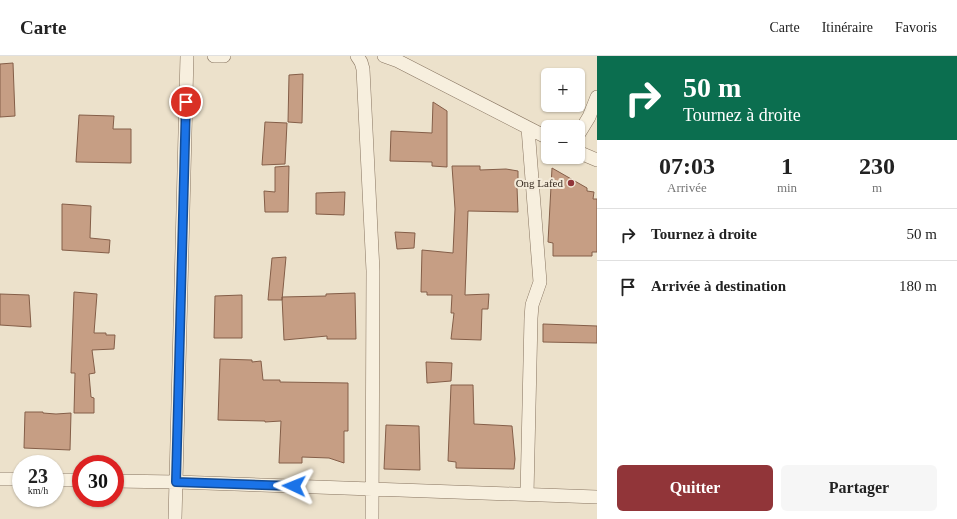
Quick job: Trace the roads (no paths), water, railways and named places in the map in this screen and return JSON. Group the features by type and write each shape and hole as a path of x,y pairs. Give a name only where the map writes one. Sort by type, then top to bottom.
{"street":[{"path":"175,519 187,56"},
{"path":"214,56 224,56"},
{"path":"357,56 363,69 373,271 372,519"},
{"path":"384,56 398,61 541,134"},
{"path":"585,124 597,97"},
{"path":"527,494 531,318 532,305 540,282 528,128"},
{"path":"585,155 597,160"},
{"path":"0,479 12,479"},
{"path":"124,481 597,497"}],"place":[{"name":"Ong Lafed","path":"571,183"}]}
